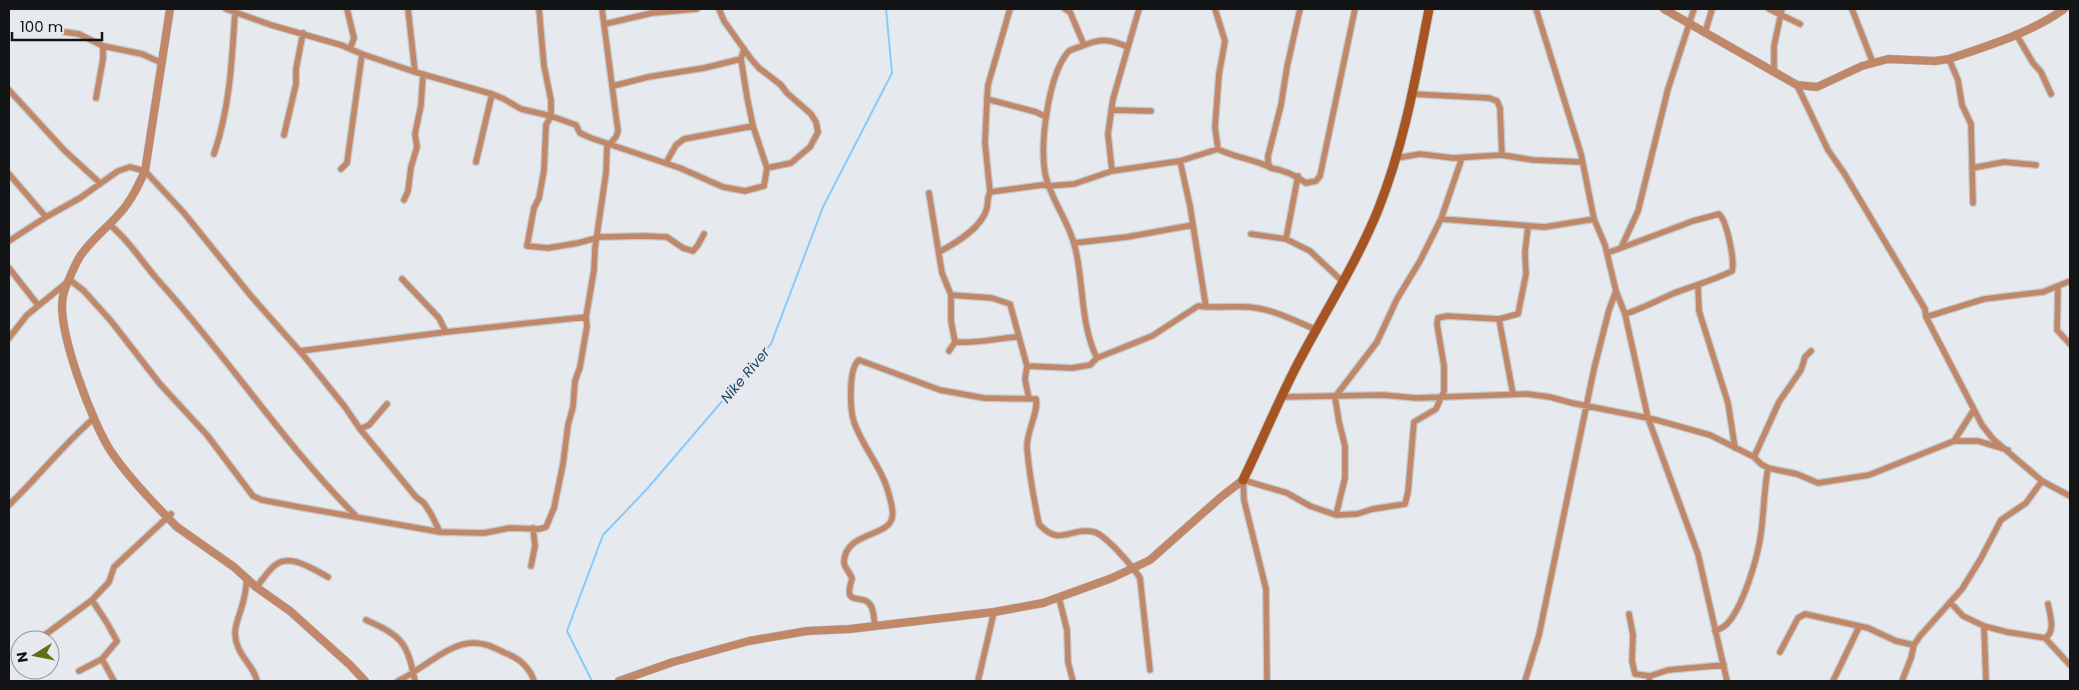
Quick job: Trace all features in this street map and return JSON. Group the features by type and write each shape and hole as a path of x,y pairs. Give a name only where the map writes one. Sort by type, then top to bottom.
{"main road":[{"path":"1243,480 1281,398 1378,210 1397,158 1429,9"}],"street":[{"path":"170,9 145,171 134,194 110,225 81,255 63,295 66,333 78,378 102,438 121,466 169,515 177,526 234,567 256,588 290,611 365,681"},
{"path":"226,9 271,25 303,33 415,72 504,98 520,109 551,116 576,125 580,133 666,163 723,187 745,191 764,186 767,168 753,126 741,59 744,49"},
{"path":"347,9 354,38 350,49"},
{"path":"408,9 415,72"},
{"path":"539,9 544,66 551,100 551,116 546,124 544,170 527,246 548,248 596,238 667,237 683,248 693,251 704,234"},
{"path":"70,280 84,291 111,321 160,384 207,435 253,496 262,500 440,532 484,533 510,528 546,527 554,508 563,464 575,381 580,367 587,326 586,317 594,270 596,238 608,147 618,131 602,9"},
{"path":"605,24 652,12 697,9"},
{"path":"719,9 724,21 758,68 781,85 787,93 811,114 816,122 818,132 810,147 791,163 767,168"},
{"path":"939,252 957,242 976,225 986,209 990,192 985,136 988,85 1010,9"},
{"path":"1066,9 1070,12 1084,45"},
{"path":"1112,170 1108,134 1112,110 1138,9"},
{"path":"1215,9 1225,41 1217,93 1215,127 1218,149"},
{"path":"1271,168 1268,163 1268,156 1281,105 1300,9"},
{"path":"990,192 1042,185 1074,184 1112,170 1180,161 1218,149 1232,156 1264,164 1298,176 1306,183 1316,181 1320,176 1355,9"},
{"path":"1536,9 1582,154 1594,219 1607,253 1616,291 1624,314 1648,418 1698,554 1727,681"},
{"path":"1664,9 1796,85 1806,101 1820,136 1925,310 1926,318 1973,411 1993,439 2042,481 2070,496"},
{"path":"1621,248 1638,211 1668,89 1694,9"},
{"path":"1705,33 1712,9"},
{"path":"1770,9 1781,12 1800,24"},
{"path":"1852,9 1873,63"},
{"path":"1796,85 1817,87 1873,63 1888,59 1949,60 2016,34 2052,18 2064,9"},
{"path":"214,154 222,124 234,59 236,12"},
{"path":"1774,71 1774,46 1781,12"},
{"path":"65,32 79,34 103,46 142,54 162,63"},
{"path":"284,135 296,84 296,69 303,33"},
{"path":"2016,34 2033,63 2041,72 2051,94"},
{"path":"1098,358 1090,343 1074,243 1045,173 1044,128 1048,104 1062,63 1070,51 1093,40 1103,40 1128,47"},
{"path":"96,98 103,59 103,46"},
{"path":"342,169 347,163 362,54"},
{"path":"613,86 648,76 704,68 741,59"},
{"path":"1949,60 1958,80 1962,105 1971,124 1973,203"},
{"path":"404,200 408,191 411,168 417,147 415,134 421,105 423,74"},
{"path":"9,90 64,150 100,183"},
{"path":"476,162 492,94"},
{"path":"1412,94 1489,98 1497,101 1500,108 1502,155"},
{"path":"987,99 1036,112 1046,117"},
{"path":"1112,110 1151,112"},
{"path":"666,163 676,145 684,139 753,126"},
{"path":"1397,158 1420,154 1462,158 1502,155 1533,160 1582,162"},
{"path":"1336,515 1345,478 1345,446 1335,397 1377,342 1397,299 1420,261 1441,219 1462,158"},
{"path":"1180,161 1193,225 1206,307"},
{"path":"1972,168 2004,162 2036,165"},
{"path":"9,241 80,198 118,171 130,167 145,171 184,213 345,407 360,429 416,497 424,503 440,532"},
{"path":"9,174 46,217"},
{"path":"1286,239 1298,176"},
{"path":"929,193 942,273 951,295 951,321 955,342 949,351"},
{"path":"1607,253 1719,214 1726,227 1734,264 1732,271 1624,314"},
{"path":"1441,219 1545,226 1594,219"},
{"path":"110,225 122,235 142,262 214,346 310,468 356,516"},
{"path":"1074,243 1127,237 1193,225"},
{"path":"1243,480 1287,493 1310,506 1336,515 1357,514 1372,509 1405,504 1408,492 1414,422 1436,409 1444,390 1444,366 1437,324 1438,318 1447,316 1498,318 1518,314 1526,274 1525,252 1528,226"},
{"path":"1251,234 1286,239 1310,251 1342,281"},
{"path":"9,268 38,305"},
{"path":"402,278 439,318 446,332"},
{"path":"9,338 26,315 70,280"},
{"path":"1926,318 1984,299 2043,292 2070,280"},
{"path":"1698,286 1699,311 1728,403 1735,448"},
{"path":"2058,286 2057,330 2070,344"},
{"path":"1525,681 1539,635 1586,405 1609,310 1616,291"},
{"path":"951,295 992,298 1010,304 1027,366 1025,379 1029,399"},
{"path":"1027,366 1072,368 1090,365 1098,358 1152,336 1198,306 1219,308 1249,307 1270,311 1317,330"},
{"path":"300,352 446,332 586,317"},
{"path":"1498,318 1513,394"},
{"path":"955,342 975,342 1018,337"},
{"path":"1754,457 1779,402 1801,370 1805,357 1810,351"},
{"path":"875,626 872,606 849,595 852,579 844,565 849,548 857,540 880,530 891,522 893,516 889,493 853,421 852,367 859,360 940,390 984,398 1036,399 1037,402 1028,433 1027,448 1039,524 1046,533 1056,537 1088,531 1096,532 1106,538 1134,569 1140,578 1150,670"},
{"path":"1281,398 1383,395 1416,398 1513,394 1550,397 1648,418 1710,435 1754,457 1760,464 1768,468 1797,474 1811,481 1824,484 1854,479 1885,470 1954,441 1978,441 2008,450"},
{"path":"360,429 369,425 387,404"},
{"path":"1954,441 1973,411"},
{"path":"9,505 39,475 69,440 93,419"},
{"path":"1716,631 1725,626 1749,581 1761,534 1764,488 1768,468"},
{"path":"619,681 673,662 749,642 808,631 875,626 994,612 1043,603 1059,598 1134,569 1150,560 1220,497 1243,480"},
{"path":"1243,480 1247,517 1266,590 1267,681"},
{"path":"1902,681 1914,645 1972,573 2002,520 2026,502 2042,481"},
{"path":"52,630 92,600 109,582 114,567 169,515"},
{"path":"531,566 535,546 533,528"},
{"path":"256,588 273,566 283,560 301,564 328,577"},
{"path":"247,578 244,599 236,625 236,635 238,647 253,669 257,681"},
{"path":"1059,598 1067,630 1068,662 1073,681"},
{"path":"79,671 102,659 117,641 92,600"},
{"path":"1950,602 1963,616 1984,626 2045,638 2070,665"},
{"path":"2045,638 2049,636 2052,629 2048,604"},
{"path":"978,681 994,612"},
{"path":"1629,614 1633,635 1632,661 1635,674 1649,679 1668,670 1724,665"},
{"path":"1780,652 1802,615 1868,628 1896,641 1914,645"},
{"path":"366,620 394,633 403,643 415,681"},
{"path":"1984,626 1986,681"},
{"path":"1833,681 1859,627"},
{"path":"398,681 413,674 458,645 473,643 490,646 514,656 531,672 534,681"},
{"path":"102,659 114,681"}],"waterway":[{"name":"Nike River","path":"592,681 567,631 603,535 647,489 771,344 823,207 892,73 886,9"}]}
